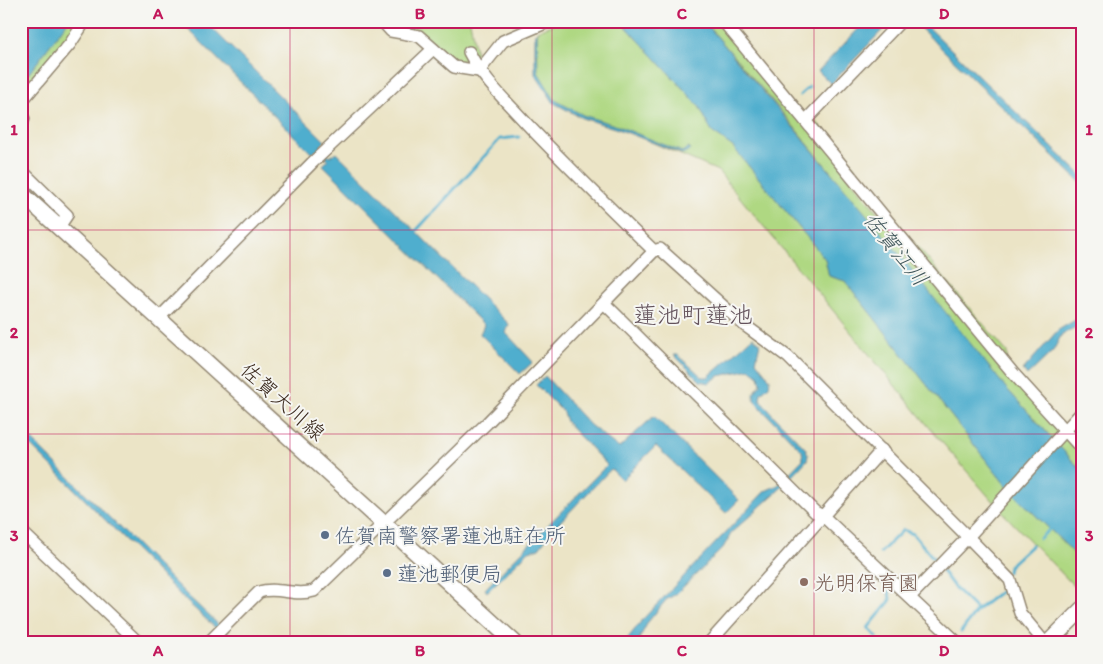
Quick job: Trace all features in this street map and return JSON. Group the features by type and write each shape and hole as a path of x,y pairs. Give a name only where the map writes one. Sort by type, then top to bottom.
{"main road":[{"name":"佐賀大川線","path":"21,193 515,643"},
{"path":"1046,643 1082,609"}],"street":[{"path":"21,102 70,44 85,21"},
{"path":"382,21 391,31 420,36 454,67 479,71"},
{"path":"479,71 503,40 550,21"},
{"path":"723,21 1063,434 1082,449"},
{"path":"806,120 901,21"},
{"path":"159,318 323,153 433,48"},
{"path":"470,52 479,71 557,156 654,251"},
{"path":"21,117 24,119 21,122"},
{"path":"21,170 67,215 59,227"},
{"path":"208,643 259,592 269,588 301,595 314,591 473,436 605,304 654,251 660,249 743,324 788,357 968,537 1006,577 1020,613 1046,643"},
{"path":"605,304 788,486 958,643"},
{"path":"910,597 1001,502 1082,412"},
{"path":"709,643 882,450"},
{"path":"21,530 139,643"}],"green space":[{"path":"68,21 78,21 66,41 21,94 21,84"},
{"path":"386,21 470,21 476,53 466,64 454,64 421,33 394,29"},
{"path":"560,21 621,21 699,106 712,132 733,147 825,259 829,276 845,281 1008,488 1082,561 1082,587 1078,590 1001,511 934,433 718,171 614,126 582,116 555,103 537,73 537,31"},
{"path":"704,21 717,21 803,123 816,121 855,168 848,176 887,224 903,230 1007,352 1007,373 1082,457 1082,471 1006,388 782,112"}],"water":[{"path":"24,21 68,21 21,84 21,25"},
{"path":"180,21 205,21 325,141 320,147 330,157 336,152 509,324 506,333 533,362 520,374 480,334 484,325 323,165 328,160 317,150 312,154"},
{"path":"621,21 704,21 887,239 1006,388 1082,471 1082,561 1008,488 845,281 829,276 825,259 733,147 712,132 699,106"},
{"path":"866,21 891,21 831,84 818,71"},
{"path":"913,21 922,21 1082,176 1082,184"},
{"path":"537,32 538,72 555,100 583,115 618,126 682,152 689,147 690,150 682,154 618,129 582,118 554,103 535,74 535,33"},
{"path":"1082,313 1082,324 1062,334 1053,351 1027,376 1023,370 1058,330 1079,318"},
{"path":"753,337 760,343 756,361 770,379 769,386 761,393 760,399 806,449 807,460 781,488 732,532 723,548 676,594 666,600 648,622 637,643 624,643 643,619 765,491 778,485 803,459 802,451 754,401 754,393 761,384 759,376 750,369 719,376 709,383 700,381 674,355 678,355 702,377 708,377"},
{"path":"545,376 590,425 619,448 654,416 739,500 726,513 656,446 622,480 611,469 554,528 539,548 529,551 487,592 485,589 607,465 566,422 563,412 536,385"},
{"path":"21,429 188,596 238,643 232,643 184,599 21,436"}],"waterway":[{"path":"800,95 809,87"},
{"path":"416,231 500,139 519,137"},
{"path":"1040,538 1050,529"},
{"path":"880,553 903,530 913,534 935,560"},
{"path":"1008,572 1009,566 1032,545"},
{"path":"869,568 889,589 890,601 868,628 877,637"},
{"path":"942,571 954,587 977,610"},
{"path":"961,632 977,610 1004,589 1006,581"}],"place":[{"name":"佐賀南警察署蓮池駐在所","path":"325,535"},
{"name":"蓮池郵便局","path":"387,573"},
{"name":"光明保育園","path":"804,582"}],"district":[{"name":"蓮池町蓮池","path":"693,314"}],"water label":[{"name":"佐賀江川","path":"896,249"}]}
